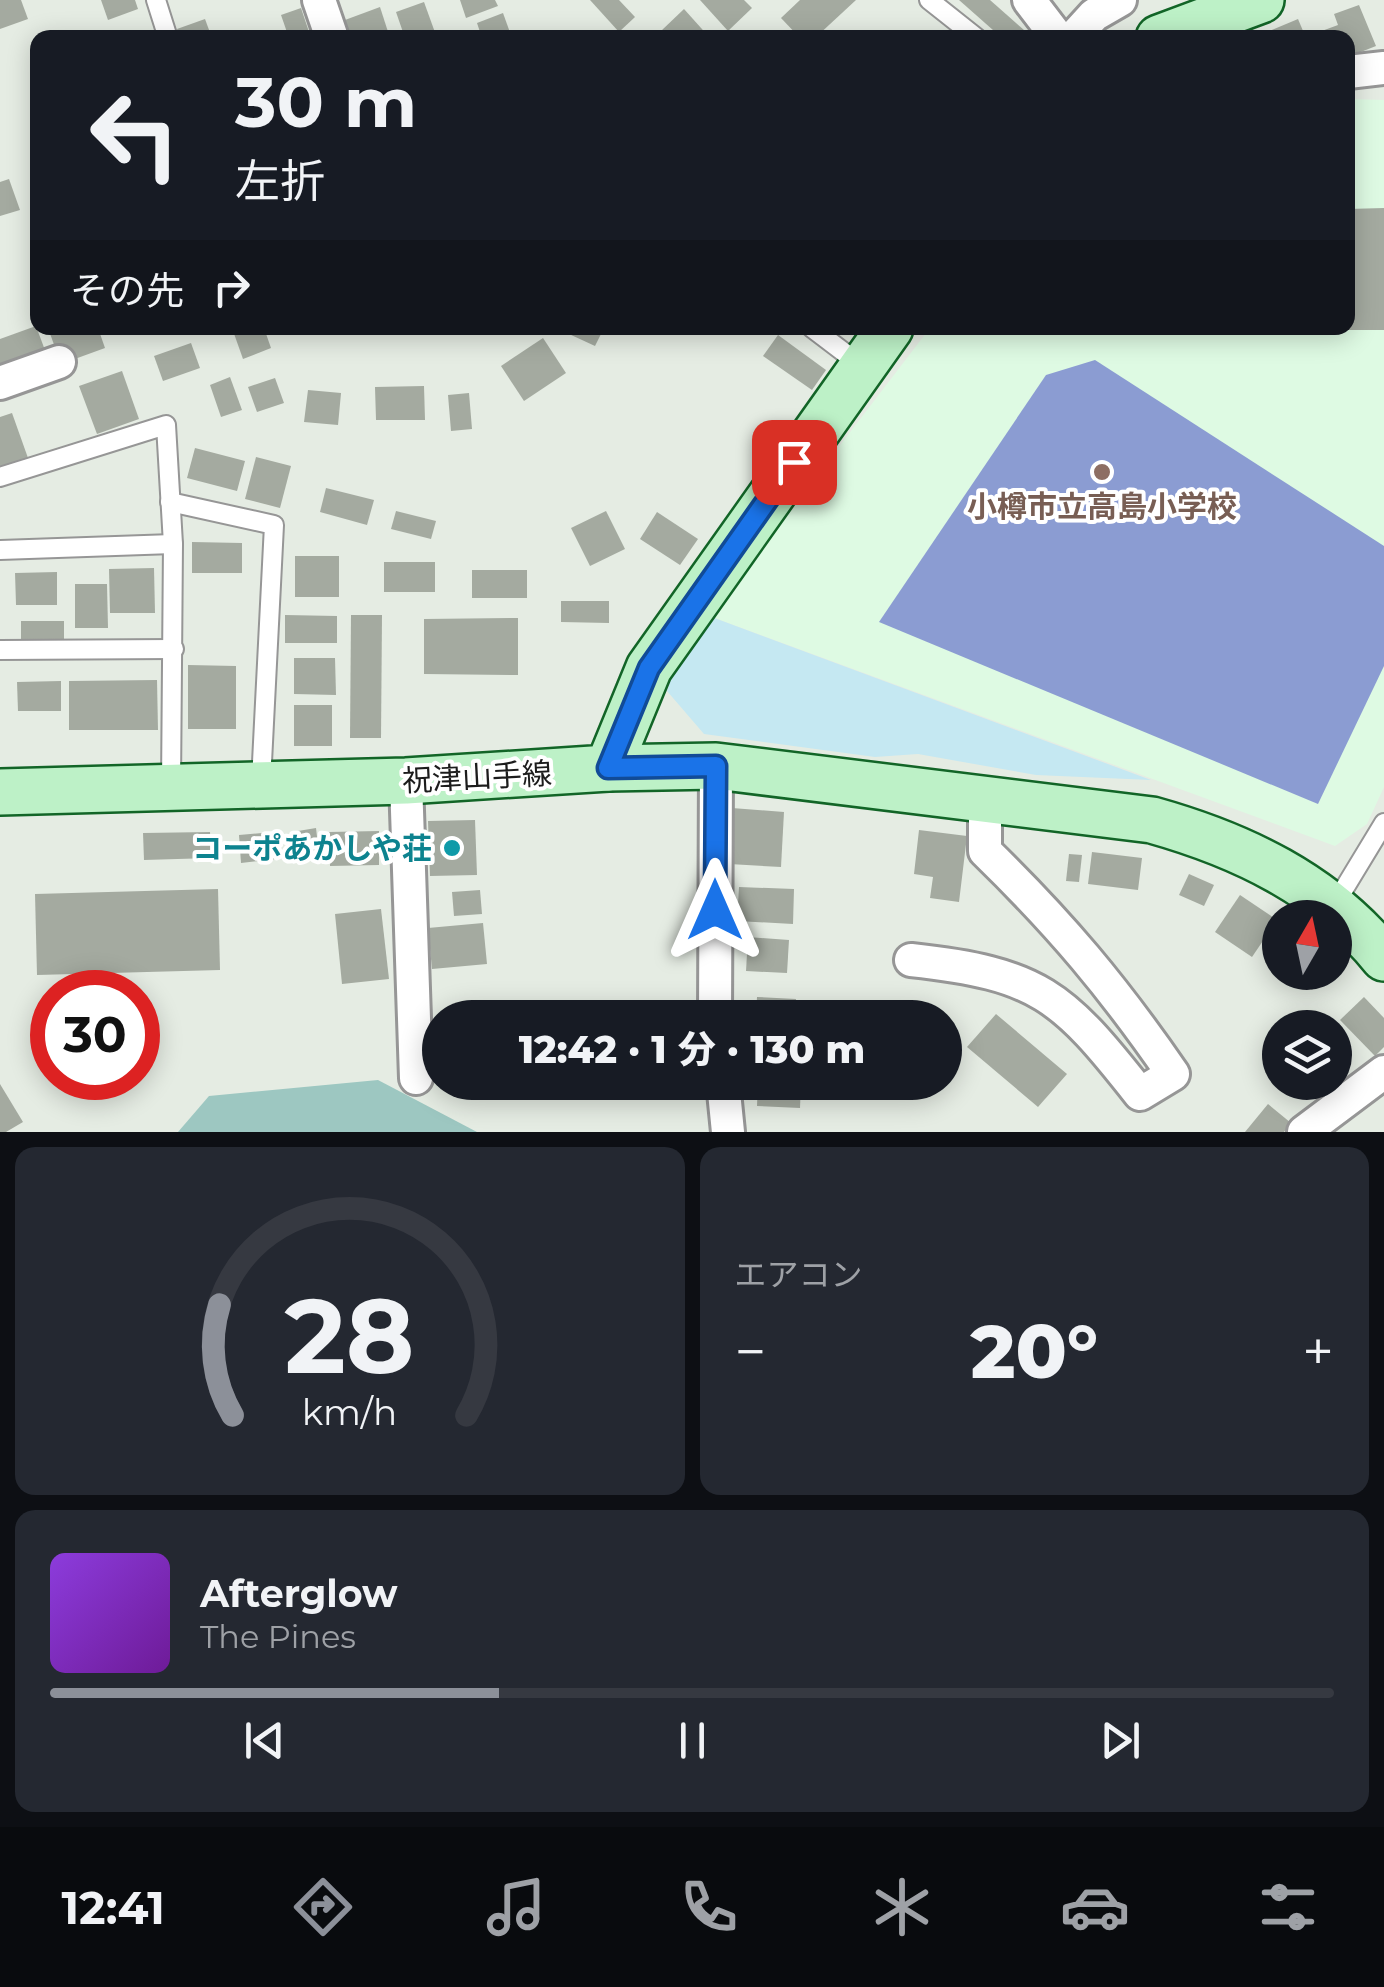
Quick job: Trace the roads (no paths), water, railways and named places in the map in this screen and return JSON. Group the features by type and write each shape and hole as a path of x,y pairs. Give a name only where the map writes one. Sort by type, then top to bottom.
{"street":[{"path":"319,0 329,30"},
{"path":"1029,0 1052,30"},
{"path":"1080,30 1094,15 1120,0"},
{"path":"1180,30 1261,0"},
{"path":"1355,71 1384,68"},
{"path":"608,768 649,668 885,335"},
{"path":"0,382 59,362"},
{"path":"715,1000 716,766"},
{"name":"祝津山手線","path":"0,792 406,781 608,768 716,766 1152,820 1219,838 1267,861 1323,900"},
{"path":"406,781 416,1078"},
{"path":"911,960 984,968 1042,991 1087,1026 1140,1094 1173,1074 1111,984 1064,928 985,850 985,799"},
{"name":"祝津山手線","path":"1352,920 1384,958"},
{"path":"1304,1132 1384,1072"},
{"path":"725,1100 728,1132"}],"lane":[{"path":"156,0 165,30"},
{"path":"929,0 967,30"},
{"path":"821,335 862,366"},
{"path":"0,478 166,424 174,544 170,788"},
{"path":"170,502 274,525 260,785"},
{"path":"0,550 174,544"},
{"path":"0,650 174,649"},
{"path":"1337,900 1384,823"}],"place":[{"name":"小樽市立高島小学校","path":"1102,472"},
{"name":"コーポあかしや荘","path":"452,848"}]}
